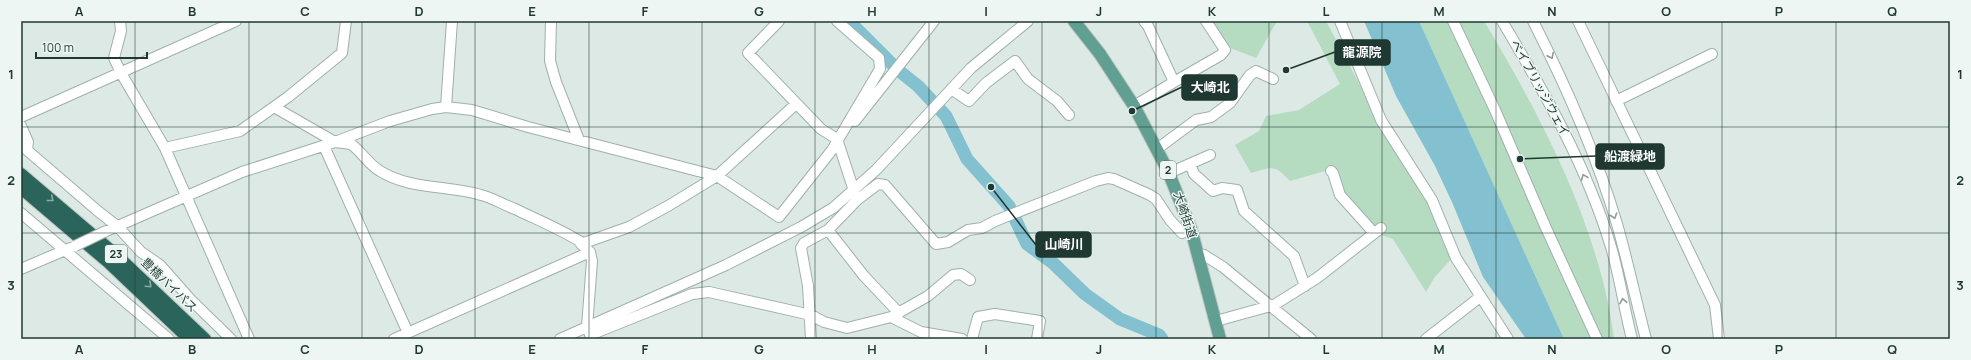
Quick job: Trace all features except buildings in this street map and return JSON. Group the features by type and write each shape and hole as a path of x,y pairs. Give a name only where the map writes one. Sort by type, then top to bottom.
{"highway":[{"name":"豊橋バイパス","path":"21,174 116,254 205,339"},
{"name":"豊橋バイパス","path":"21,188 108,262 189,339"}],"main road":[{"name":"大崎街道","path":"1074,21 1100,54 1134,106 1169,173 1191,229 1220,339"}],"street":[{"path":"120,21 121,31 114,54 121,74 164,148 249,339"},
{"path":"21,117 121,74 236,21"},
{"path":"164,148 240,131 274,107 342,53 346,21"},
{"path":"446,107 452,21"},
{"path":"551,21 550,61 556,82 579,140"},
{"path":"779,21 748,53 820,129 837,139 856,195"},
{"path":"21,269 75,246 185,195 242,172 324,146 390,121 432,108 446,107 472,110 717,176 779,218 832,150 837,139 880,69 879,58 837,21"},
{"path":"837,139 851,126 934,21"},
{"path":"811,339 811,315 808,286 801,248 804,243 828,230 876,170 951,89 986,54 1028,21"},
{"path":"1134,106 1222,55 1225,50 1206,21"},
{"path":"1340,21 1381,120 1432,200 1456,258 1508,339"},
{"path":"1453,21 1495,110 1546,228 1597,339"},
{"name":"ベイブリッジウェイ","path":"1502,21 1555,113 1588,187 1611,248 1632,339"},
{"name":"ベイブリッジウェイ","path":"1533,21 1570,95 1595,161 1617,223 1646,339"},
{"path":"1578,21 1715,305 1719,339"},
{"path":"1149,23 1174,82"},
{"path":"1616,101 1712,54"},
{"path":"951,89 969,101 986,83 1014,61 1028,79 1057,101 1069,115"},
{"path":"1156,149 1196,120 1211,118 1230,103 1250,76 1256,71 1273,79"},
{"path":"581,244 629,227 668,206 717,176 796,104"},
{"path":"274,107 335,142 351,144 365,160 381,172 415,184 464,190 483,195 557,228 581,242 581,244 590,252 592,261 590,334"},
{"path":"21,126 28,142 24,147 99,212 118,226 141,252 160,265 191,300 231,339"},
{"path":"324,146 408,333"},
{"path":"1169,173 1210,155"},
{"path":"1190,164 1194,174 1213,191 1222,188 1237,190 1244,211 1294,256 1305,286"},
{"path":"1216,321 1270,306 1305,286 1377,230 1340,195 1333,173 1330,171"},
{"path":"590,334 801,227 878,184 885,185 936,244 948,242 968,230 982,228 1012,214 1108,178 1143,192 1156,199 1170,220 1182,233 1191,229"},
{"path":"21,213 169,339"},
{"path":"828,230 895,315 921,332 962,339"},
{"path":"394,339 590,252"},
{"path":"1197,254 1204,255 1223,267 1311,339"},
{"path":"560,339 590,334 700,292 718,293 811,315 824,322 847,328 895,315 928,296 953,275 961,274 970,280"},
{"path":"1426,339 1480,297"},
{"path":"972,339 978,317 995,314 1040,321 1037,339"}],"green space":[{"path":"1210,21 1277,21 1256,58 1228,47"},
{"path":"1307,21 1326,21 1379,121 1429,201 1453,257 1434,278 1426,292 1393,239 1378,234 1343,196 1332,169 1290,181 1273,168 1251,173 1235,145 1259,131 1266,116 1299,110 1340,84"},
{"path":"1419,21 1484,21 1526,95 1546,134 1582,215 1596,256 1607,297 1614,339 1564,339"}],"water":[{"path":"1364,21 1419,21 1564,339 1526,339 1483,277 1452,202 1435,166 1396,96"}],"waterway":[{"path":"849,21 898,70 918,86 946,116 967,159 1009,206 1027,244 1053,263 1085,294 1120,319 1159,335 1162,339"}],"place":[{"name":"龍源院","path":"1286,70"},
{"name":"大崎北","path":"1132,111"},
{"name":"船渡緑地","path":"1520,159"},
{"name":"山崎川","path":"991,187"}]}
